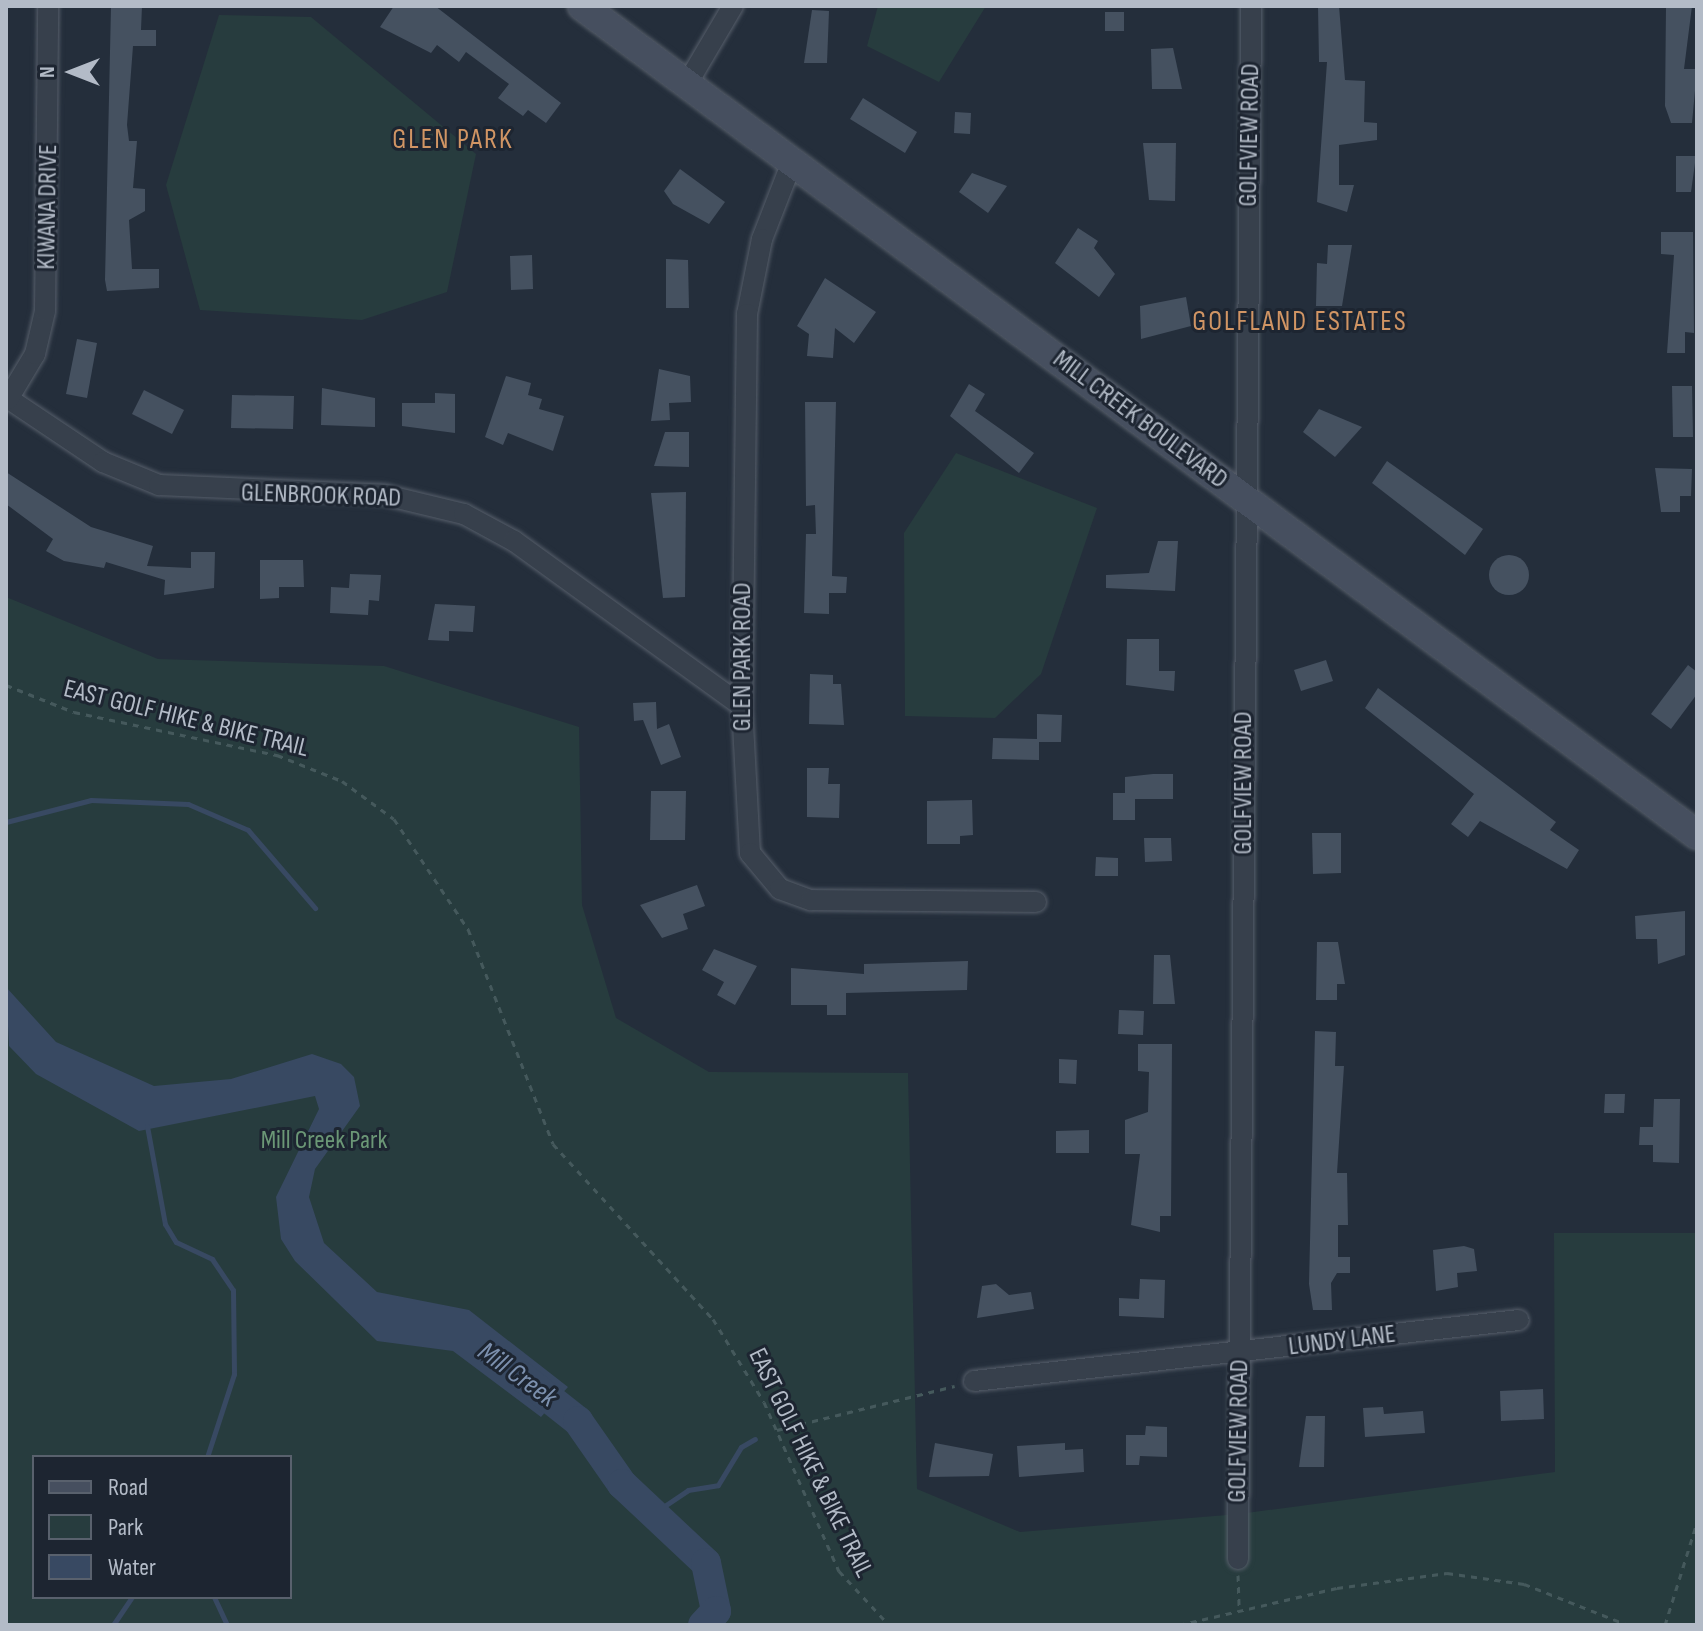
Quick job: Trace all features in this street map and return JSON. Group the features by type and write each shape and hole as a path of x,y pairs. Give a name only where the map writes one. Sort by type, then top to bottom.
{"street":[{"name":"KIWANA DRIVE","path":"7,398 35,354 45,311 48,6"},
{"name":"MILL CREEK BOULEVARD","path":"582,6 1697,835"},
{"path":"687,84 733,6"},
{"name":"GOLFVIEW ROAD","path":"1238,1559 1251,6"},
{"name":"GLEN PARK ROAD","path":"792,162 762,239 747,314 742,706 746,842 780,889 811,900 1036,902"},
{"name":"GLENBROOK ROAD","path":"7,398 103,462 159,485 385,495 464,514 514,541 742,706"},
{"name":"LUNDY LANE","path":"974,1381 1519,1320"}],"path":[{"name":"EAST GOLF HIKE & BIKE TRAIL","path":"6,685 88,716 277,755 342,781 394,819 468,929 553,1144 713,1319 777,1430 839,1571 889,1625"},
{"path":"777,1430 974,1381"},
{"path":"1665,1625 1697,1522"},
{"path":"1238,1559 1239,1611"},
{"path":"1179,1625 1395,1577 1467,1573 1524,1584 1628,1625"}],"green space":[{"path":"878,6 986,6 939,82 867,46"},
{"path":"219,15 311,17 476,154 447,292 362,320 200,310 166,185"},
{"path":"956,453 1097,508 1041,674 995,718 905,716 904,533"},
{"name":"Mill Creek Park","path":"6,597 158,659 384,666 579,727 582,905 616,1018 709,1072 908,1073 917,1489 1020,1532 1239,1514 1555,1472 1554,1233 1697,1233 1697,1625 6,1625"}],"water":[{"path":"6,987 56,1042 154,1086 231,1079 312,1054 341,1064 354,1077 360,1106 315,1169 309,1197 324,1243 377,1292 469,1310 568,1387 541,1417 453,1351 377,1341 295,1261 281,1239 276,1197 319,1109 315,1096 139,1131 36,1074 9,1046"}],"building":[{"path":"111,6 142,6 141,30 156,30 156,46 133,46 127,125 129,141 137,141 133,188 145,189 145,211 129,220 132,269 159,269 159,288 107,291 105,280"},
{"path":"394,6 435,6 561,103 546,123 528,110 523,116 498,98 509,84 466,52 459,62 437,45 431,53 380,27"},
{"path":"1318,6 1339,6 1345,80 1365,81 1364,122 1377,123 1377,140 1339,145 1339,185 1354,185 1347,212 1317,202 1327,62 1319,62"},
{"path":"1666,6 1692,6 1684,69 1697,69 1692,123 1671,123 1665,106"},
{"path":"812,10 829,11 827,63 804,63"},
{"path":"1105,12 1124,12 1124,31 1105,31"},
{"path":"1173,48 1182,89 1152,89 1151,49"},
{"path":"863,98 917,132 905,153 850,119"},
{"path":"955,112 971,113 970,134 954,133"},
{"path":"1143,143 1176,143 1175,201 1149,200"},
{"path":"1676,156 1696,156 1691,192 1676,192"},
{"path":"680,169 725,202 709,224 673,204 664,191"},
{"path":"972,173 1007,186 988,213 959,192"},
{"path":"1078,228 1098,241 1094,248 1115,274 1099,297 1055,263"},
{"path":"1661,232 1693,232 1694,333 1685,332 1685,353 1667,353 1674,255 1661,254"},
{"path":"1328,245 1352,245 1342,306 1316,306 1317,263 1327,264"},
{"path":"532,255 533,289 511,290 510,256"},
{"path":"666,259 688,260 689,308 666,308"},
{"path":"825,278 876,312 854,343 835,328 833,358 807,356 809,334 797,326"},
{"path":"1186,297 1191,326 1141,339 1140,306"},
{"path":"77,339 97,343 87,398 66,394"},
{"path":"659,369 690,376 691,402 669,403 670,420 651,421"},
{"path":"506,376 531,383 528,395 542,399 539,409 564,416 553,451 508,433 503,445 485,437"},
{"path":"969,384 985,394 975,411 1034,453 1019,473 950,416"},
{"path":"1672,386 1692,386 1693,437 1673,437"},
{"path":"322,388 375,398 375,427 321,425"},
{"path":"144,390 184,410 172,434 132,414"},
{"path":"435,393 455,394 455,433 402,426 402,403 435,403"},
{"path":"232,395 294,396 293,429 231,428"},
{"path":"805,402 836,402 832,576 847,577 846,593 829,593 829,614 804,613 806,534 816,534 815,505 806,506"},
{"path":"1319,409 1362,427 1335,457 1303,432"},
{"path":"665,432 689,432 689,467 654,466"},
{"path":"1387,461 1483,529 1465,555 1372,483"},
{"path":"1655,468 1692,469 1691,496 1680,496 1680,512 1661,512"},
{"path":"6,472 91,527 153,546 147,566 191,568 191,552 215,552 214,588 164,595 165,580 106,562 104,568 64,561 46,551 53,539 6,504"},
{"path":"686,492 685,597 663,598 651,493"},
{"path":"1158,541 1178,541 1175,591 1106,588 1106,575 1149,573"},
{"path":"1509,555 1523,561 1529,575 1523,589 1509,595 1495,589 1489,575 1495,561"},
{"path":"260,560 303,560 304,587 279,587 279,598 260,599"},
{"path":"350,574 381,575 379,601 369,600 368,615 330,613 331,587 349,588"},
{"path":"435,604 475,606 473,632 449,631 449,641 428,640"},
{"path":"1127,639 1159,639 1159,671 1175,671 1174,691 1126,685"},
{"path":"1326,660 1333,681 1301,691 1294,670"},
{"path":"1688,665 1697,672 1697,694 1671,729 1651,714"},
{"path":"810,674 833,675 833,684 841,684 844,725 809,724"},
{"path":"1378,688 1556,822 1550,830 1579,850 1567,869 1480,821 1468,837 1451,824 1474,794 1365,708"},
{"path":"656,702 657,729 669,724 681,757 661,765 643,720 634,721 633,703"},
{"path":"1037,714 1062,715 1061,742 1039,742 1039,760 992,759 993,738 1037,739"},
{"path":"807,768 829,768 828,784 840,784 839,818 807,817"},
{"path":"1173,774 1173,799 1135,799 1135,820 1113,820 1113,793 1125,793 1125,777"},
{"path":"651,791 686,791 685,840 650,840"},
{"path":"972,800 973,835 960,836 960,844 927,844 927,801"},
{"path":"1312,833 1341,833 1341,873 1313,874"},
{"path":"1144,838 1171,838 1172,861 1145,862"},
{"path":"1096,857 1118,858 1118,876 1095,876"},
{"path":"697,885 705,906 683,914 688,929 662,938 640,905"},
{"path":"1685,911 1685,955 1658,964 1657,939 1636,939 1635,916"},
{"path":"1317,942 1338,942 1345,984 1337,984 1337,1000 1316,1000"},
{"path":"714,949 757,966 735,1005 717,995 724,982 702,970"},
{"path":"1154,955 1170,955 1175,1004 1153,1004"},
{"path":"968,961 967,990 846,993 846,1015 827,1015 827,1005 791,1005 791,968 864,974 864,964"},
{"path":"1119,1010 1144,1011 1143,1035 1118,1034"},
{"path":"1315,1031 1336,1032 1335,1066 1344,1066 1337,1173 1347,1173 1348,1225 1338,1225 1338,1257 1350,1257 1350,1273 1337,1273 1331,1283 1332,1310 1313,1310 1309,1284"},
{"path":"1138,1044 1172,1044 1171,1216 1160,1216 1160,1232 1131,1225 1140,1154 1125,1154 1125,1120 1148,1112 1149,1072 1138,1071"},
{"path":"1059,1059 1077,1060 1076,1084 1059,1083"},
{"path":"1605,1094 1625,1094 1624,1113 1604,1113"},
{"path":"1654,1099 1680,1099 1679,1163 1653,1162 1653,1145 1639,1145 1640,1127 1653,1127"},
{"path":"1089,1130 1089,1153 1056,1153 1056,1131"},
{"path":"1464,1246 1474,1249 1477,1271 1457,1273 1458,1287 1436,1291 1433,1250"},
{"path":"1140,1279 1165,1280 1164,1318 1119,1316 1119,1298 1139,1299"},
{"path":"996,1284 1009,1295 1031,1292 1034,1309 977,1318 982,1286"},
{"path":"1543,1389 1544,1419 1501,1421 1500,1391"},
{"path":"1383,1407 1384,1414 1423,1411 1425,1433 1365,1437 1363,1408"},
{"path":"1306,1416 1325,1416 1324,1467 1299,1467"},
{"path":"1146,1426 1167,1427 1167,1457 1140,1456 1139,1465 1126,1465 1126,1435 1145,1435"},
{"path":"935,1443 993,1454 989,1476 929,1477"},
{"path":"1065,1443 1065,1450 1083,1449 1084,1472 1019,1477 1017,1446"}],"waterway":[{"path":"6,822 91,800 188,804 248,830 315,908"},
{"path":"147,1126 165,1224 176,1242 212,1259 233,1290 234,1374 208,1455"},
{"name":"Mill Creek","path":"521,1376 578,1421 622,1484 706,1563 716,1611 703,1625"},
{"path":"657,1511 688,1490 718,1485 741,1447 755,1439"},
{"path":"113,1625 131,1599"},
{"path":"215,1599 227,1625"}],"district":[{"name":"GLEN PARK","path":"453,140"},
{"name":"GOLFLAND ESTATES","path":"1300,322"}]}
